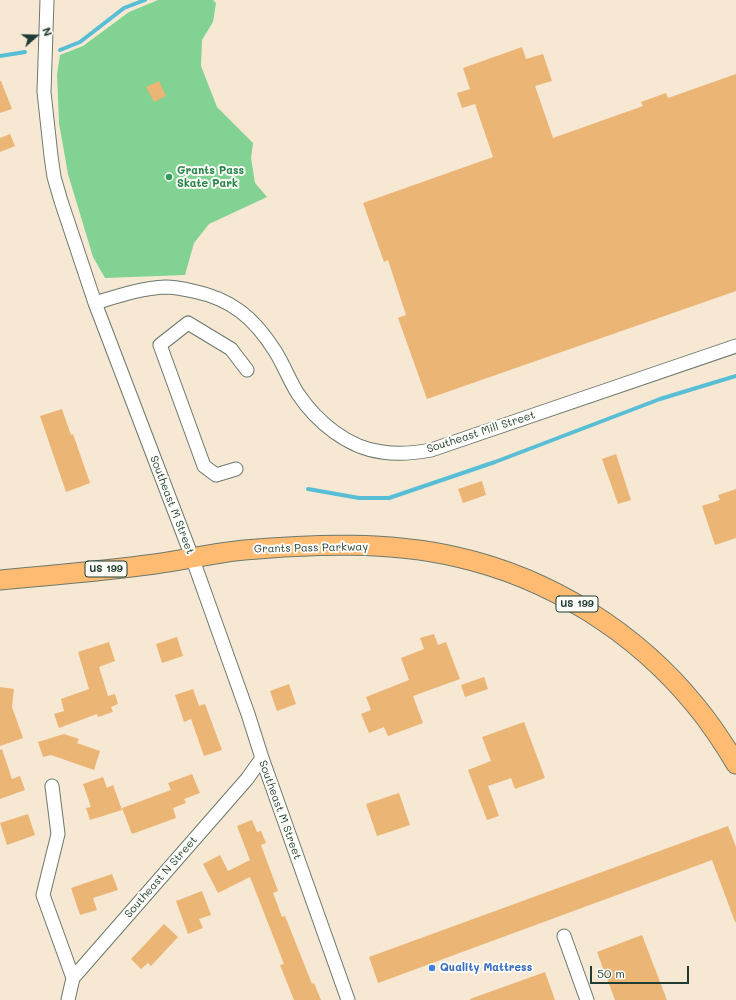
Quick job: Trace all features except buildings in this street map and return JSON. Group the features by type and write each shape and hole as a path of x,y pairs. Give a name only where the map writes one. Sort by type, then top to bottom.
{"highway":[{"name":"Grants Pass Parkway","path":"0,580 155,564 192,557 274,548 360,546 442,554 485,564 522,577 558,594 615,629 652,659 671,678 699,710 722,741 736,764"}],"street":[{"name":"Southeast M Street","path":"47,0 44,92 54,178 61,202 95,303 192,557 348,1000"},
{"name":"Southeast Mill Street","path":"95,303 128,293 167,287 202,292 222,299 246,314 256,325 276,352 298,393 311,412 338,435 367,449 382,452 413,453 430,450 736,346"},
{"path":"236,469 216,475 204,466 160,344 188,323 231,349 247,370"},
{"name":"Southeast N Street","path":"68,1000 73,978 247,779 262,758"},
{"path":"52,786 58,834 43,895 73,978"},
{"path":"564,936 588,1000"}],"green space":[{"name":"Grants Pass Skate Park","path":"158,0 213,0 216,3 213,22 202,40 201,66 217,107 253,143 251,158 255,183 267,197 209,224 194,243 185,275 105,278 93,257 68,174 59,123 57,74 60,55 83,46 129,12"}],"waterway":[{"path":"60,50 80,42 124,8 145,0"},
{"path":"0,56 25,52"},
{"path":"308,489 359,498 389,498 495,462 660,399 736,376"}],"place":[{"name":"Grants Pass Skate Park","path":"169,177"},
{"name":"Quality Mattress","path":"432,968"}]}
